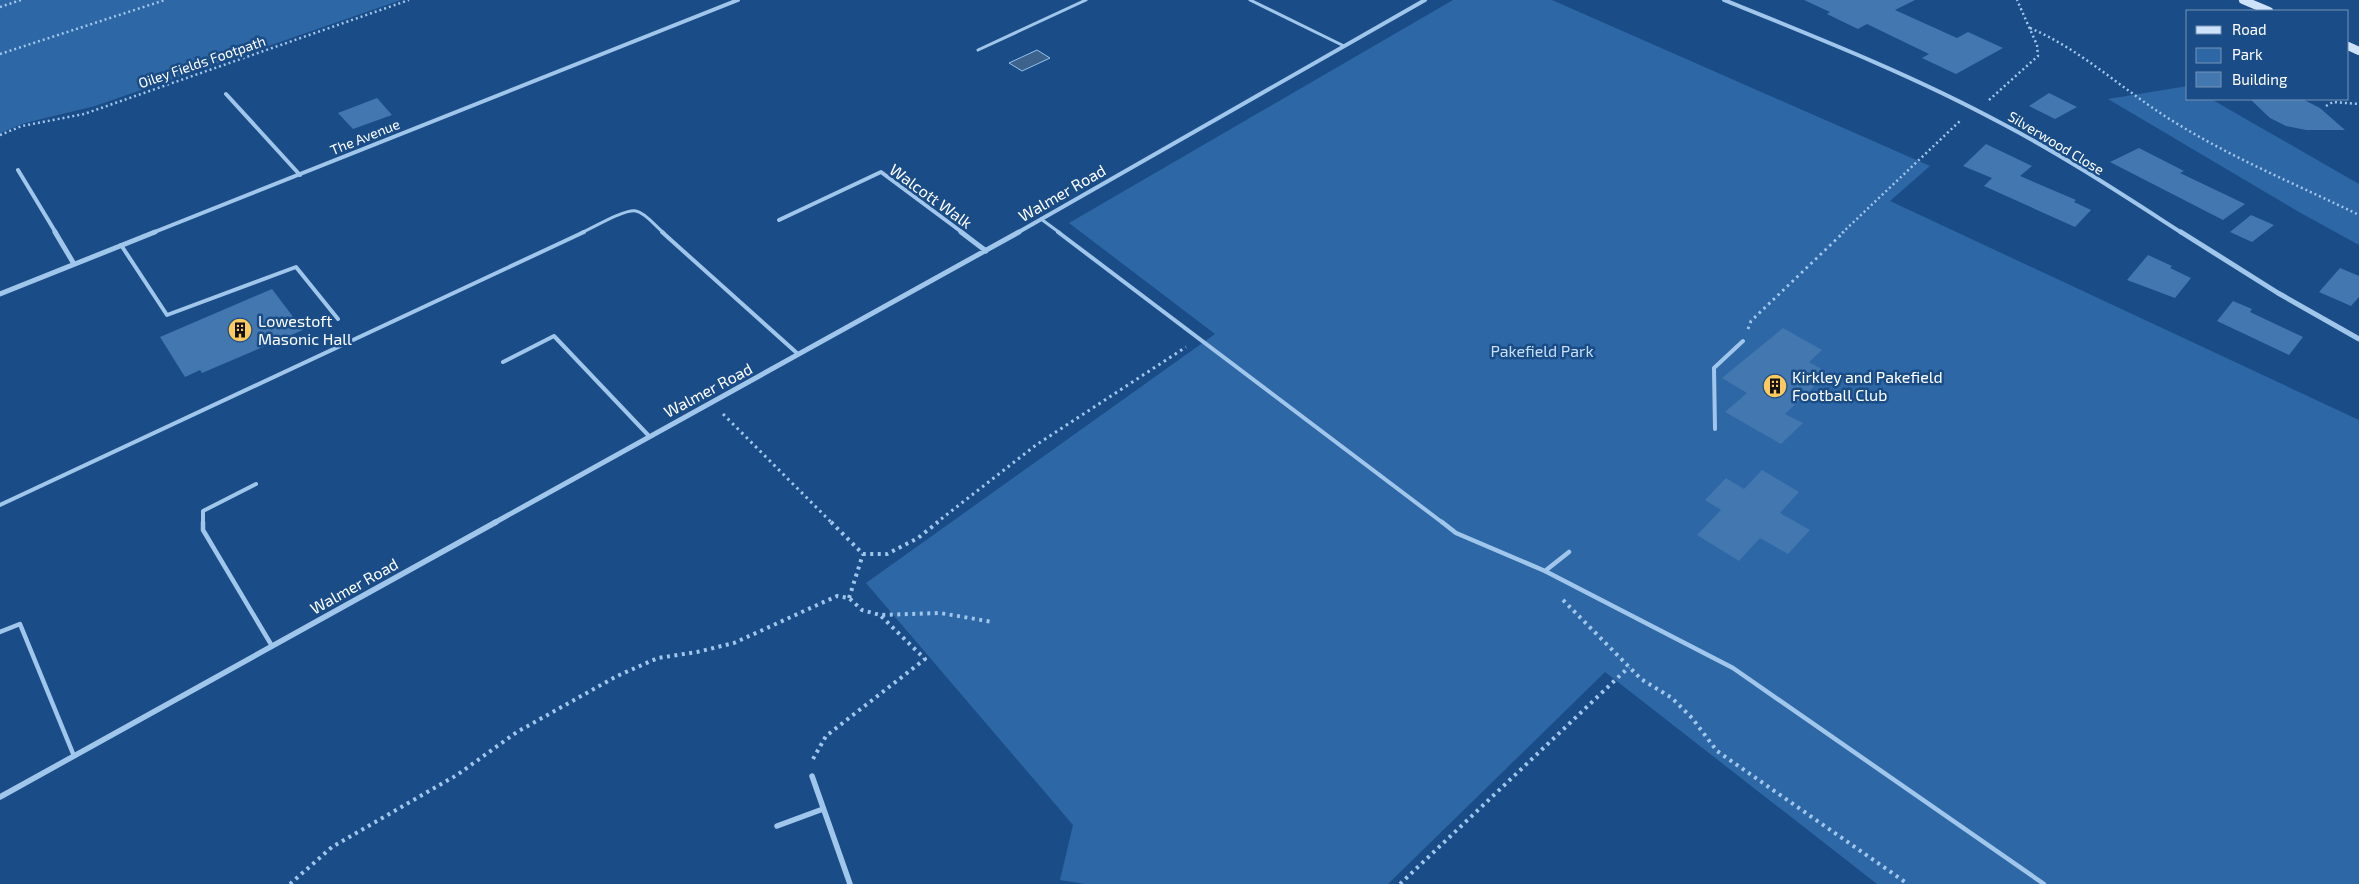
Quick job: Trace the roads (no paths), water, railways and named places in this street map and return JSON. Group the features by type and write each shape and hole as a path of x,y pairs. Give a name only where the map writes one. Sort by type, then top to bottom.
{"main road":[{"path":"2243,0 2267,10"}],"street":[{"name":"The Avenue","path":"0,294 738,0"},
{"name":"Walmer Road","path":"0,797 986,251 1425,0"},
{"name":"Silverwood Close","path":"1724,0 1916,79 1976,109 2040,144 2262,284 2359,339"},
{"path":"226,94 300,175"},
{"path":"18,170 74,264"},
{"name":"Walcott Walk","path":"779,220 881,172 986,251"},
{"path":"812,776 850,884"},
{"path":"777,826 823,809"}],"lane":[{"path":"978,50 1086,0"},
{"path":"1250,0 1344,46"},
{"path":"0,505 625,213 635,211 642,214 798,354"},
{"path":"1040,219 1456,533 1545,571 1733,668 2044,884"},
{"path":"121,246 167,315 296,267 338,319"},
{"path":"503,362 554,336 649,436"},
{"path":"1715,429 1714,368 1743,341"},
{"path":"256,484 203,511 203,530 272,646"},
{"path":"1545,571 1569,552"},
{"path":"0,632 20,624 74,756"}],"place":[{"name":"Lowestoft Masonic Hall","path":"240,330"},
{"name":"Kirkley and Pakefield Football Club","path":"1775,386"}],"park label":[{"name":"Pakefield Park","path":"1542,351"}]}
